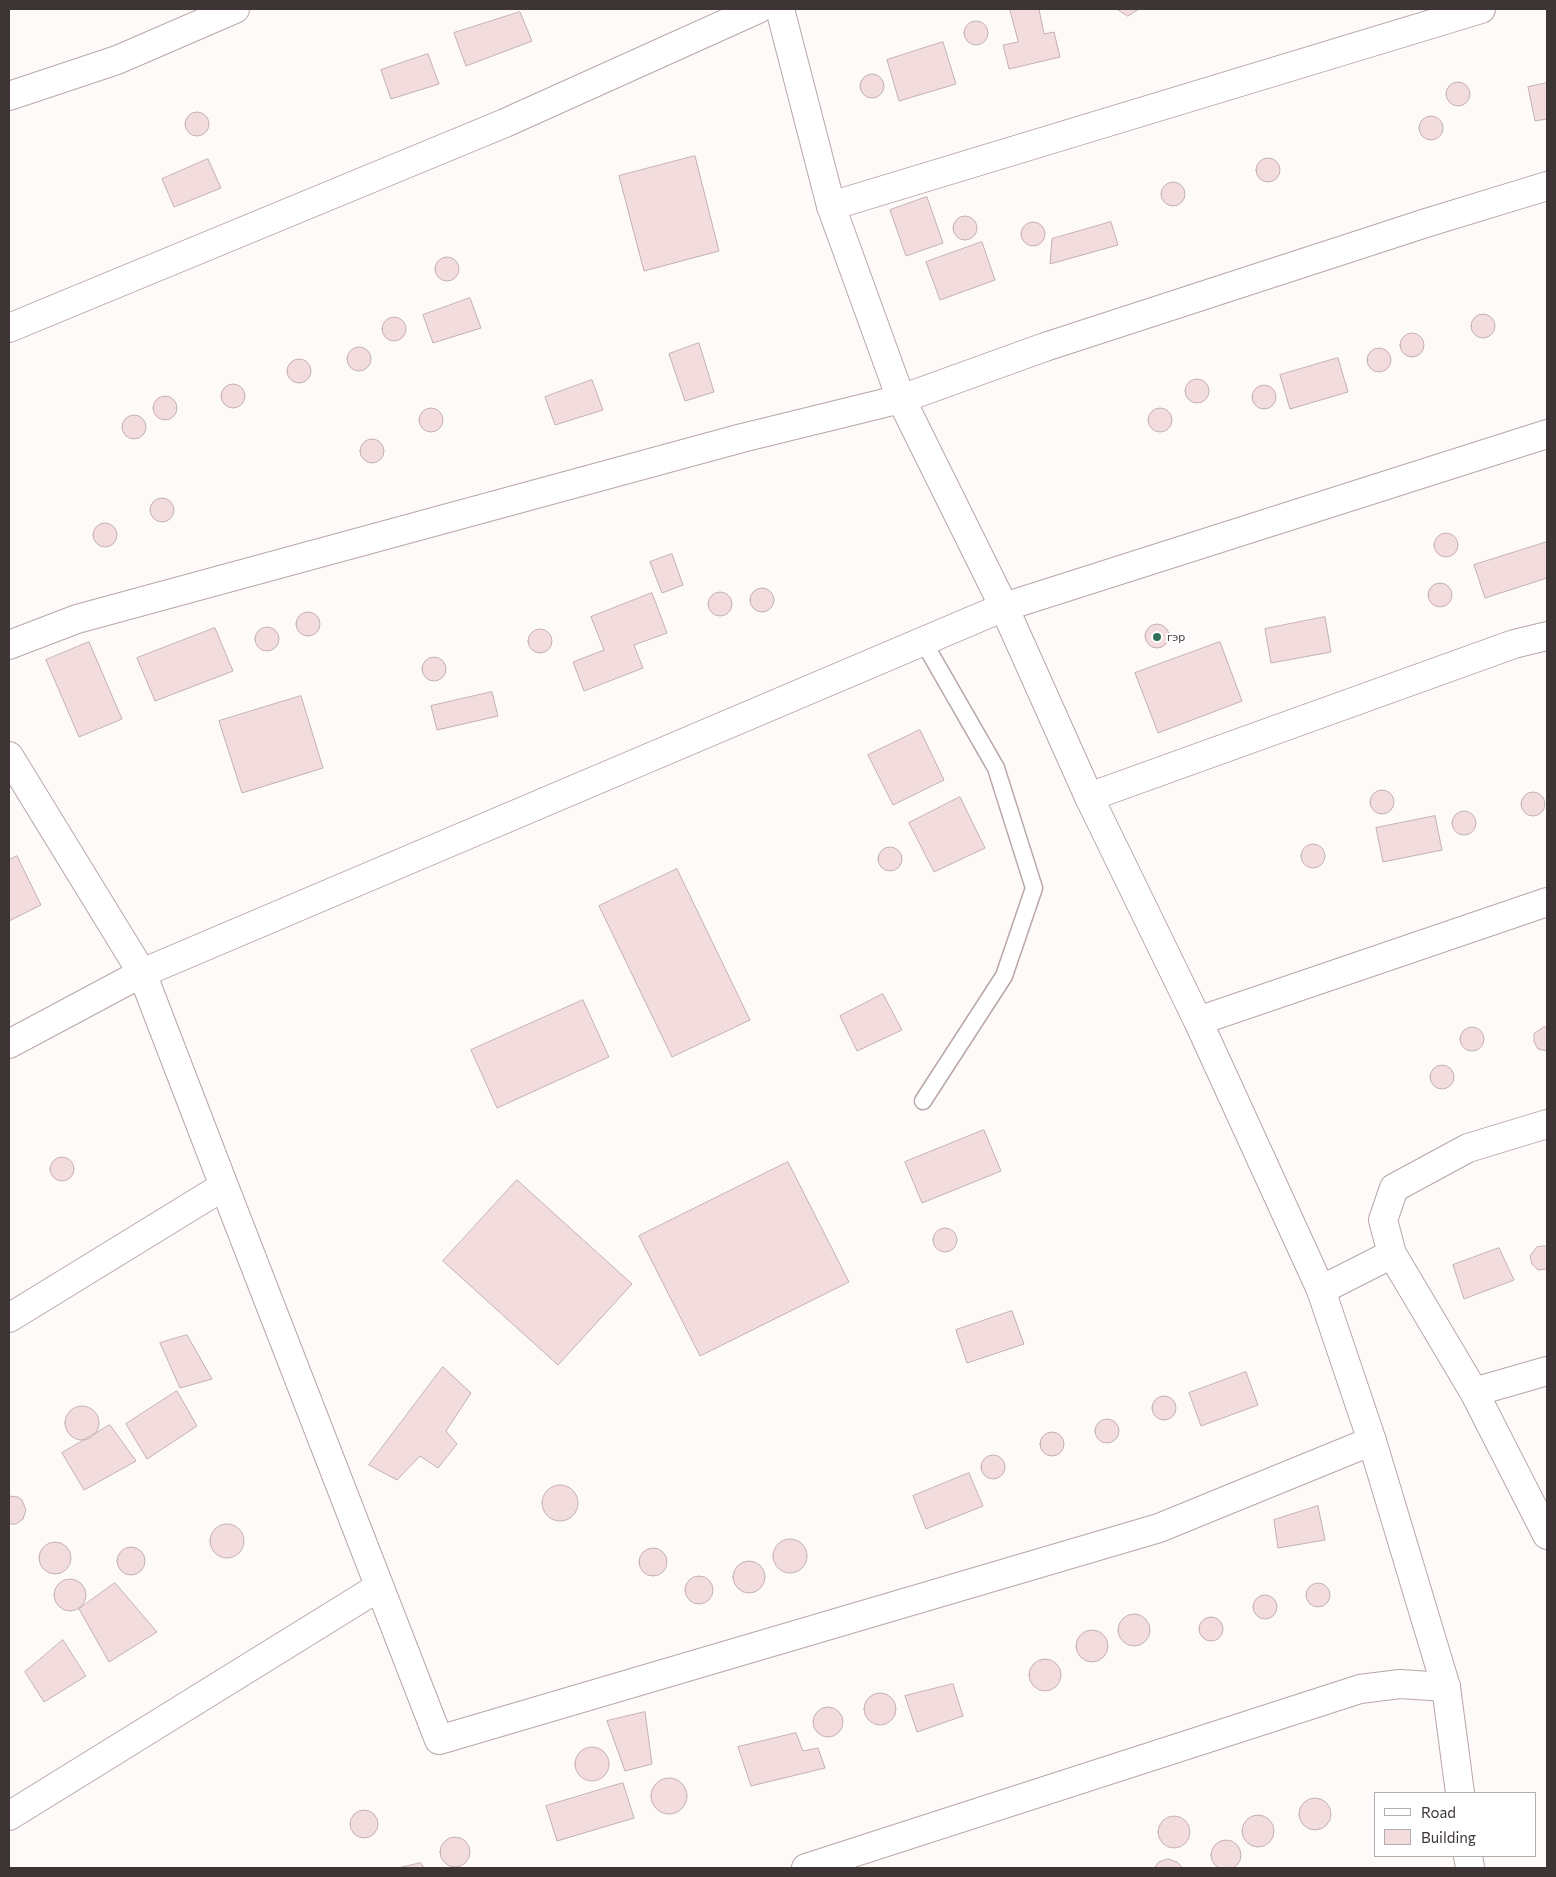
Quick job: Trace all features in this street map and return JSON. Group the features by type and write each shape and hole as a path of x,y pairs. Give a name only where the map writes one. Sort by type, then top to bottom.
{"street":[{"path":"9,96 117,60 235,9"},
{"path":"9,328 505,123 758,9"},
{"path":"780,9 831,206 901,400 1004,607 1089,797 1198,1021 1321,1290 1372,1440 1446,1686 1460,1792"},
{"path":"831,206 1481,9"},
{"path":"9,645 77,619 742,438 901,400 1045,347 1426,223 1547,186"},
{"path":"9,1044 142,973 1004,607 1547,434"},
{"path":"1089,797 1514,644 1547,636"},
{"path":"9,756 142,973 439,1740 1159,1528 1372,1440"},
{"path":"1198,1021 1547,902"},
{"path":"1547,1124 1468,1148 1394,1188 1383,1220 1392,1254 1474,1392 1547,1535"},
{"path":"9,1318 224,1186"},
{"path":"1321,1290 1392,1254"},
{"path":"1474,1392 1547,1371"},
{"path":"9,1816 379,1587"},
{"path":"806,1868 1360,1689 1400,1684 1446,1686"}],"lane":[{"path":"923,641 996,768 1034,888 1004,976 923,1101"}],"building":[{"path":"1010,9 1039,9 1044,34 1054,32 1060,57 1009,69 1003,45 1018,42"},
{"path":"1117,9 1139,9 1128,16"},
{"path":"520,12 532,41 466,66 454,33"},
{"path":"976,21 985,24 988,33 985,42 976,45 967,42 964,33 967,24"},
{"path":"943,42 956,84 899,101 887,60"},
{"path":"428,54 439,84 391,99 381,70"},
{"path":"872,74 881,77 884,86 881,95 872,98 863,95 860,86 863,77"},
{"path":"1458,82 1467,85 1470,94 1467,103 1458,106 1449,103 1446,94 1449,85"},
{"path":"1547,83 1547,119 1535,121 1528,87"},
{"path":"197,112 206,115 209,124 206,133 197,136 188,133 185,124 188,115"},
{"path":"1431,116 1440,119 1443,128 1440,137 1431,140 1422,137 1419,128 1422,119"},
{"path":"695,156 719,251 644,271 619,176"},
{"path":"1268,158 1277,161 1280,170 1277,179 1268,182 1259,179 1256,170 1259,161"},
{"path":"208,159 221,188 174,207 162,179"},
{"path":"1173,182 1182,185 1185,194 1182,203 1173,206 1164,203 1161,194 1164,185"},
{"path":"927,197 943,243 906,256 890,210"},
{"path":"965,216 974,219 977,228 974,237 965,240 956,237 953,228 956,219"},
{"path":"1033,222 1042,225 1045,234 1042,243 1033,246 1024,243 1021,234 1024,225"},
{"path":"1111,222 1118,245 1050,264 1052,239"},
{"path":"982,242 995,280 940,300 926,262"},
{"path":"447,257 456,260 459,269 456,278 447,281 438,278 435,269 438,260"},
{"path":"470,298 481,328 433,343 423,315"},
{"path":"1483,314 1492,317 1495,326 1492,335 1483,338 1474,335 1471,326 1474,317"},
{"path":"394,317 403,320 406,329 403,338 394,341 385,338 382,329 385,320"},
{"path":"1412,333 1421,336 1424,345 1421,354 1412,357 1403,354 1400,345 1403,336"},
{"path":"699,343 714,392 685,401 669,354"},
{"path":"359,347 368,350 371,359 368,368 359,371 350,368 347,359 350,350"},
{"path":"1379,348 1388,351 1391,360 1388,369 1379,372 1370,369 1367,360 1370,351"},
{"path":"1338,358 1348,392 1290,409 1280,375"},
{"path":"299,359 308,362 311,371 308,380 299,383 290,380 287,371 290,362"},
{"path":"1197,379 1206,382 1209,391 1206,400 1197,403 1188,400 1185,391 1188,382"},
{"path":"592,380 603,410 555,425 545,397"},
{"path":"233,384 242,387 245,396 242,405 233,408 224,405 221,396 224,387"},
{"path":"1264,385 1273,388 1276,397 1273,406 1264,409 1255,406 1252,397 1255,388"},
{"path":"165,396 174,399 177,408 174,417 165,420 156,417 153,408 156,399"},
{"path":"431,408 440,411 443,420 440,429 431,432 422,429 419,420 422,411"},
{"path":"1160,408 1169,411 1172,420 1169,429 1160,432 1151,429 1148,420 1151,411"},
{"path":"134,415 143,418 146,427 143,436 134,439 125,436 122,427 125,418"},
{"path":"372,439 381,442 384,451 381,460 372,463 363,460 360,451 363,442"},
{"path":"162,498 171,501 174,510 171,519 162,522 153,519 150,510 153,501"},
{"path":"105,523 114,526 117,535 114,544 105,547 96,544 93,535 96,526"},
{"path":"1446,533 1455,536 1458,545 1455,554 1446,557 1437,554 1434,545 1437,536"},
{"path":"1547,542 1547,578 1485,598 1474,565"},
{"path":"672,554 683,585 662,593 650,562"},
{"path":"1440,583 1449,586 1452,595 1449,604 1440,607 1431,604 1428,595 1431,586"},
{"path":"762,588 771,591 774,600 771,609 762,612 753,609 750,600 753,591"},
{"path":"720,592 729,595 732,604 729,613 720,616 711,613 708,604 711,595"},
{"path":"652,593 667,633 634,645 643,668 584,691 573,662 604,650 591,617"},
{"path":"308,612 317,615 320,624 317,633 308,636 299,633 296,624 299,615"},
{"path":"1325,617 1331,652 1271,663 1265,629"},
{"name":"гэр","path":"1157,624 1166,627 1169,636 1166,645 1157,648 1148,645 1145,636 1148,627"},
{"path":"267,627 276,630 279,639 276,648 267,651 258,648 255,639 258,630"},
{"path":"215,628 233,671 155,701 137,658"},
{"path":"540,629 549,632 552,641 549,650 540,653 531,650 528,641 531,632"},
{"path":"89,642 122,719 79,737 46,660"},
{"path":"1220,642 1242,701 1158,733 1135,673"},
{"path":"434,657 443,660 446,669 443,678 434,681 425,678 422,669 425,660"},
{"path":"492,692 498,716 437,730 431,706"},
{"path":"301,696 323,768 242,793 219,721"},
{"path":"920,730 944,780 893,805 868,755"},
{"path":"1382,790 1391,793 1394,802 1391,811 1382,814 1373,811 1370,802 1373,793"},
{"path":"1533,792 1542,795 1545,804 1542,813 1533,816 1524,813 1521,804 1524,795"},
{"path":"960,797 985,848 934,872 909,823"},
{"path":"1464,811 1473,814 1476,823 1473,832 1464,835 1455,832 1452,823 1455,814"},
{"path":"1435,816 1442,850 1383,862 1376,828"},
{"path":"1313,844 1322,847 1325,856 1322,865 1313,868 1304,865 1301,856 1304,847"},
{"path":"890,847 899,850 902,859 899,868 890,871 881,868 878,859 881,850"},
{"path":"17,856 41,905 9,921 9,860"},
{"path":"677,869 750,1020 672,1057 599,906"},
{"path":"883,994 902,1030 857,1051 840,1016"},
{"path":"583,1000 609,1057 497,1108 471,1050"},
{"path":"1472,1027 1481,1030 1484,1039 1481,1048 1472,1051 1463,1048 1460,1039 1463,1030"},
{"path":"1547,1027 1547,1051 1538,1049 1534,1042 1534,1034"},
{"path":"1442,1065 1451,1068 1454,1077 1451,1086 1442,1089 1433,1086 1430,1077 1433,1068"},
{"path":"984,1130 1001,1171 922,1203 905,1162"},
{"path":"62,1157 71,1160 74,1169 71,1178 62,1181 53,1178 50,1169 53,1160"},
{"path":"788,1162 849,1282 700,1356 639,1236"},
{"path":"517,1180 632,1284 558,1365 443,1261"},
{"path":"945,1228 954,1231 957,1240 954,1249 945,1252 936,1249 933,1240 936,1231"},
{"path":"1537,1247 1547,1247 1547,1269 1538,1270 1532,1264 1530,1256"},
{"path":"1499,1248 1514,1280 1464,1299 1453,1265"},
{"path":"1012,1311 1024,1344 967,1363 956,1330"},
{"path":"187,1335 212,1379 180,1388 160,1343"},
{"path":"443,1367 471,1393 446,1431 457,1444 438,1468 420,1456 397,1480 369,1465"},
{"path":"1246,1372 1258,1405 1201,1426 1189,1393"},
{"path":"177,1391 197,1426 147,1459 126,1424"},
{"path":"1164,1396 1173,1399 1176,1408 1173,1417 1164,1420 1155,1417 1152,1408 1155,1399"},
{"path":"82,1406 89,1407 94,1411 98,1416 98,1430 94,1435 89,1439 82,1440 75,1439 70,1435 66,1430 65,1423 66,1416 70,1411 75,1407"},
{"path":"1107,1419 1116,1422 1119,1431 1116,1440 1107,1443 1098,1440 1095,1431 1098,1422"},
{"path":"110,1425 136,1461 84,1490 62,1453"},
{"path":"1052,1432 1061,1435 1064,1444 1061,1453 1052,1456 1043,1453 1040,1444 1043,1435"},
{"path":"993,1455 1002,1458 1005,1467 1002,1476 993,1479 984,1476 981,1467 984,1458"},
{"path":"969,1473 983,1506 926,1529 913,1496"},
{"path":"560,1485 567,1486 573,1490 577,1496 577,1510 573,1516 567,1520 560,1521 553,1520 547,1516 543,1510 542,1503 543,1496 547,1490 553,1486"},
{"path":"9,1496 18,1497 22,1500 26,1510 23,1519 16,1524 9,1524"},
{"path":"1318,1506 1325,1540 1278,1548 1274,1520"},
{"path":"227,1524 234,1525 239,1529 243,1534 243,1548 239,1553 234,1557 227,1558 220,1557 215,1553 211,1548 210,1541 211,1534 215,1529 220,1525"},
{"path":"790,1539 797,1540 802,1544 806,1549 806,1563 802,1568 797,1572 790,1573 783,1572 778,1568 774,1563 773,1556 774,1549 778,1544 783,1540"},
{"path":"55,1542 66,1547 71,1558 66,1569 55,1574 44,1569 39,1558 44,1547"},
{"path":"131,1547 141,1551 145,1561 141,1571 131,1575 121,1571 117,1561 121,1551"},
{"path":"653,1548 663,1552 667,1562 663,1572 653,1576 643,1572 639,1562 643,1552"},
{"path":"749,1561 761,1565 765,1577 761,1589 749,1593 737,1589 733,1577 737,1565"},
{"path":"699,1576 709,1580 713,1590 709,1600 699,1604 689,1600 685,1590 689,1580"},
{"path":"70,1579 82,1583 86,1595 82,1607 70,1611 58,1607 54,1595 58,1583"},
{"path":"115,1583 157,1632 109,1662 79,1609"},
{"path":"1318,1583 1327,1586 1330,1595 1327,1604 1318,1607 1309,1604 1306,1595 1309,1586"},
{"path":"1265,1595 1274,1598 1277,1607 1274,1616 1265,1619 1256,1616 1253,1607 1256,1598"},
{"path":"1134,1614 1145,1619 1150,1630 1145,1641 1134,1646 1123,1641 1118,1630 1123,1619"},
{"path":"1211,1617 1220,1620 1223,1629 1220,1638 1211,1641 1202,1638 1199,1629 1202,1620"},
{"path":"1092,1630 1103,1635 1108,1646 1103,1657 1092,1662 1081,1657 1076,1646 1081,1635"},
{"path":"63,1640 86,1676 44,1702 25,1672"},
{"path":"1045,1659 1056,1664 1061,1675 1056,1686 1045,1691 1034,1686 1029,1675 1034,1664"},
{"path":"953,1684 963,1716 917,1732 905,1696"},
{"path":"880,1693 891,1698 896,1709 891,1720 880,1725 869,1720 864,1709 869,1698"},
{"path":"828,1707 839,1711 843,1722 839,1733 828,1737 817,1733 813,1722 817,1711"},
{"path":"645,1712 652,1764 625,1771 607,1721"},
{"path":"796,1733 803,1751 818,1748 825,1768 751,1786 738,1747"},
{"path":"592,1747 599,1748 604,1752 608,1757 608,1771 604,1776 599,1780 592,1781 585,1780 580,1776 576,1771 575,1764 576,1757 580,1752 585,1748"},
{"path":"669,1778 681,1784 687,1796 681,1808 669,1814 657,1808 651,1796 657,1784"},
{"path":"623,1783 634,1818 557,1841 546,1806"},
{"path":"1315,1798 1326,1803 1331,1814 1326,1825 1315,1830 1304,1825 1299,1814 1304,1803"},
{"path":"364,1810 374,1814 378,1824 374,1834 364,1838 354,1834 350,1824 354,1814"},
{"path":"1258,1815 1269,1820 1274,1831 1269,1842 1258,1847 1247,1842 1242,1831 1247,1820"},
{"path":"1174,1816 1185,1821 1190,1832 1185,1843 1174,1848 1163,1843 1158,1832 1163,1821"},
{"path":"455,1837 466,1841 470,1852 466,1863 455,1867 444,1863 440,1852 444,1841"},
{"path":"1226,1840 1237,1844 1241,1855 1237,1866 1226,1870 1215,1866 1211,1855 1215,1844"},
{"path":"1168,1859 1177,1862 1183,1868 1154,1868 1159,1862"},
{"path":"421,1863 424,1868 398,1868"}],"place":[{"name":"гэр","path":"1157,637"}]}
